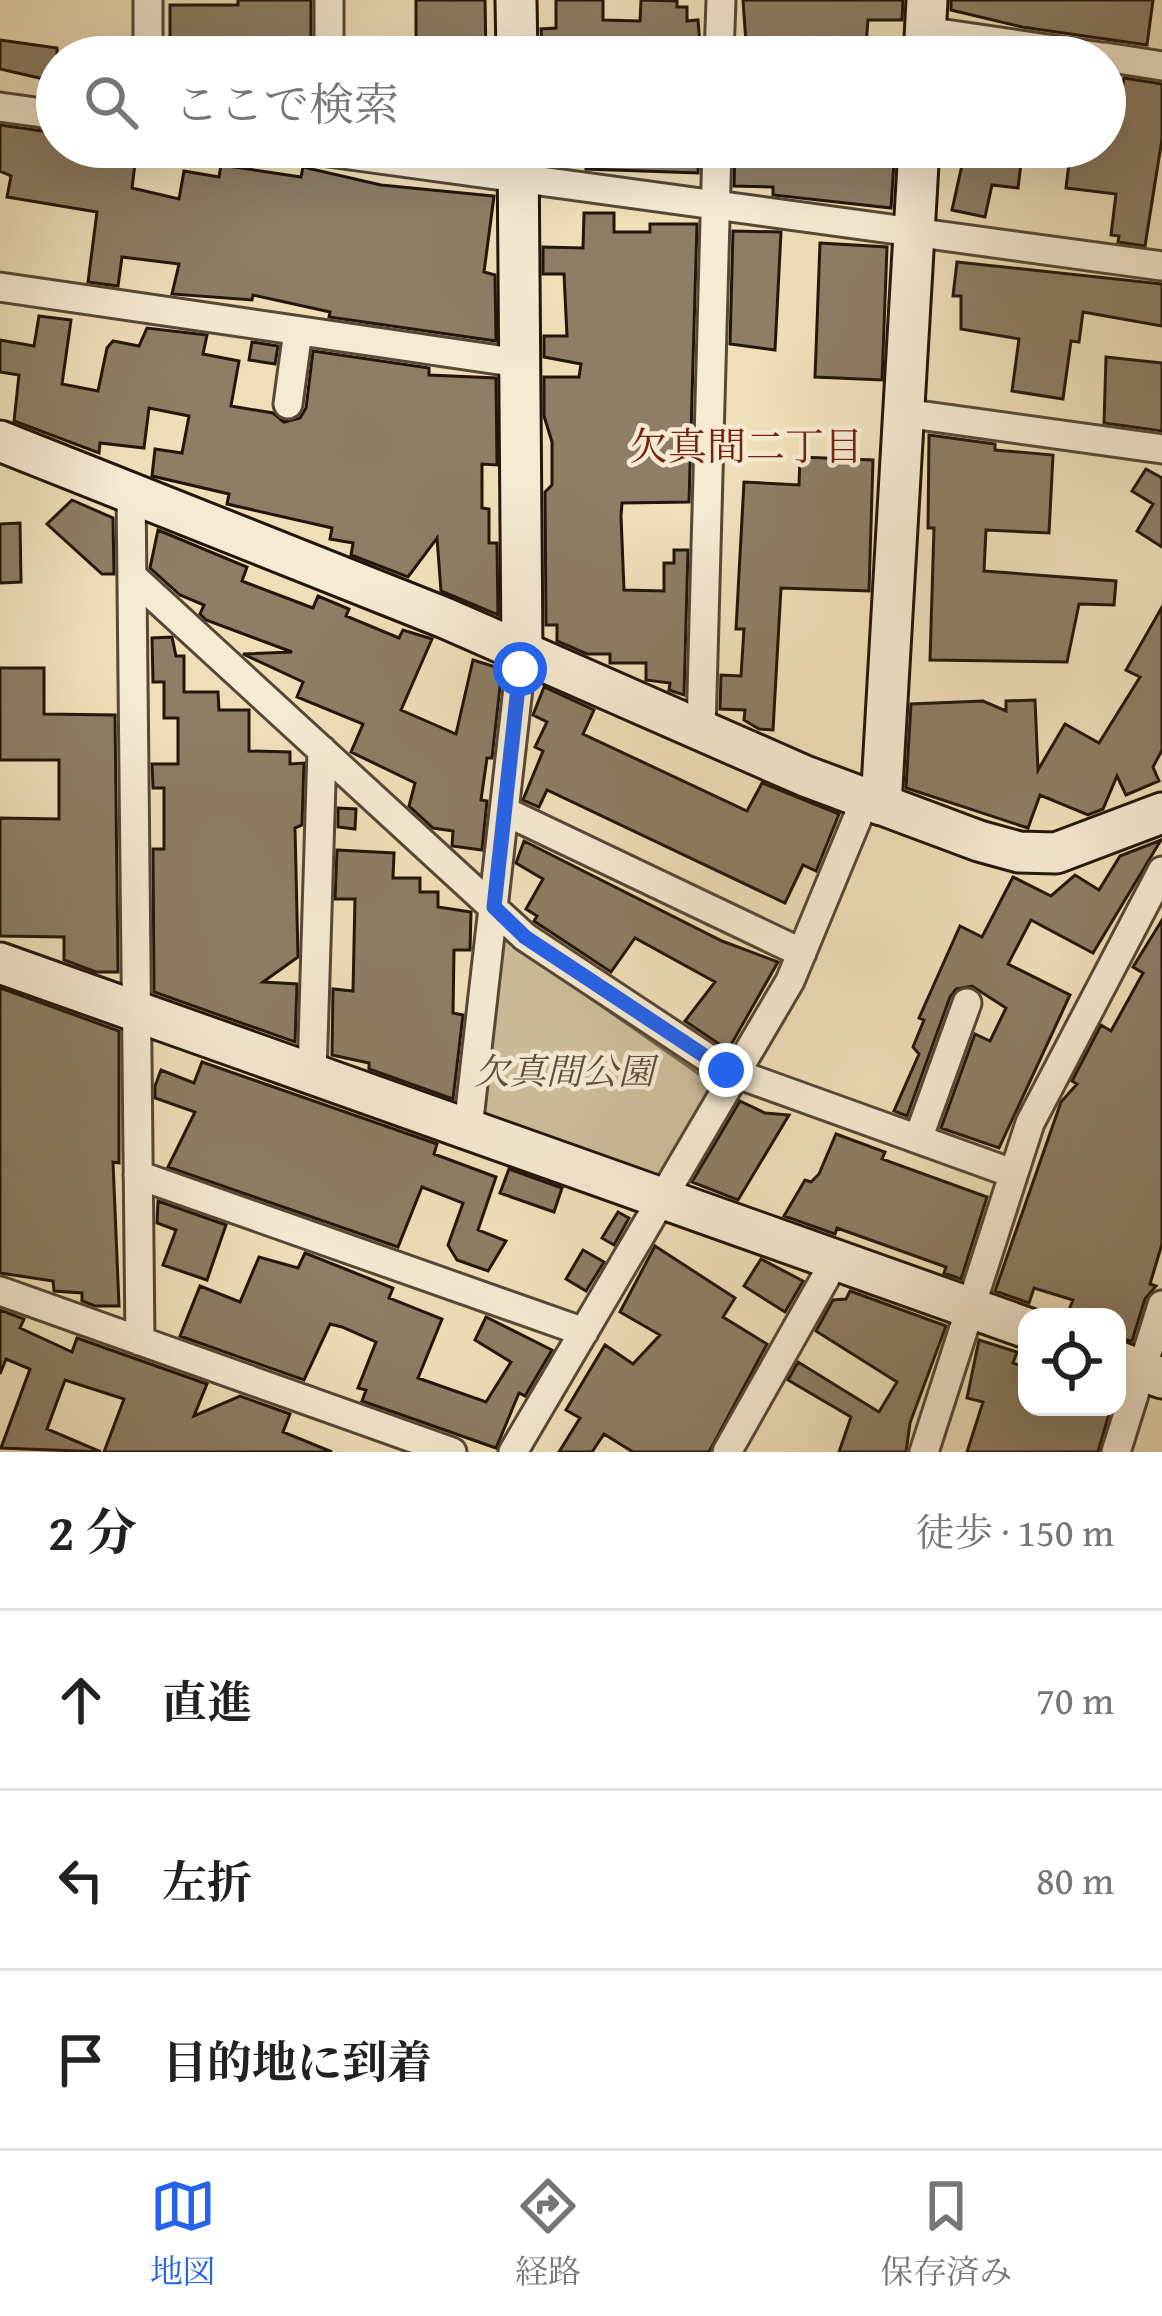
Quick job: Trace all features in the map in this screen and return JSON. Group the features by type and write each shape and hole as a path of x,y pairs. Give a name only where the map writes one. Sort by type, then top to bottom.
{"street":[{"path":"148,0 148,36"},
{"path":"329,0 329,36"},
{"path":"516,0 517,36"},
{"path":"720,36 721,0"},
{"path":"926,29 970,36"},
{"path":"1126,60 1162,66"},
{"path":"0,107 36,112"},
{"path":"469,1128 522,653 518,168"},
{"path":"545,168 715,206 1162,266"},
{"path":"701,730 716,168"},
{"path":"513,1452 736,1074 802,952 873,802 918,168"},
{"path":"0,287 520,363"},
{"path":"288,404 298,331"},
{"path":"904,413 1162,448"},
{"path":"0,441 131,491 873,802 979,841 1032,854 1070,851 1162,813"},
{"path":"131,491 140,1341"},
{"path":"132,576 525,937 736,1074 1012,1173"},
{"path":"312,1074 322,750"},
{"path":"504,811 802,952"},
{"path":"924,1452 1030,1123 1162,872"},
{"path":"0,963 1018,1325"},
{"path":"918,1139 967,1003"},
{"path":"138,1175 584,1332"},
{"path":"727,1452 836,1259"},
{"path":"0,1291 452,1452"},
{"path":"1116,1452 1162,1305"}],"green space":[{"name":"欠真間公園","path":"500,935 719,1088 667,1176 656,1180 489,1122 482,1112"}],"building":[{"path":"238,0 311,0 311,36 170,36 170,5 238,5"},
{"path":"416,0 485,0 486,36 416,36"},
{"path":"556,0 603,0 603,20 640,21 641,0 677,1 677,7 687,7 687,21 698,20 699,36 542,36 541,29 556,28"},
{"path":"743,0 903,0 902,20 868,20 867,36 746,36"},
{"path":"951,0 1153,0 1147,45 1126,42 1126,36 1022,27 951,10"},
{"path":"0,40 36,45 36,77 0,69"},
{"path":"1126,78 1162,84 1162,139 1145,246 1118,242 1119,236 1111,235 1116,194 1066,188 1068,168 1126,168"},
{"path":"0,125 36,130 36,168 134,168 132,188 179,199 184,171 219,177 220,168 301,177 303,168 307,168 381,185 494,196 484,272 495,275 496,341 329,317 330,312 253,295 252,300 172,294 179,264 122,257 118,286 88,282 97,212 7,197 11,176 0,171"},
{"path":"586,168 698,168 698,173"},
{"path":"734,168 894,168 891,208 773,195 773,187 734,186"},
{"path":"961,168 1020,168 1018,188 992,185 985,217 952,210"},
{"path":"584,213 614,213 614,232 650,232 650,224 697,224 689,502 622,503 621,516 624,590 664,591 664,563 674,563 674,550 688,550 684,695 669,690 670,683 646,680 646,663 610,663 610,654 587,654 557,641 557,625 546,625 545,492 552,485 552,442 544,416 544,377 579,377 581,364 544,357 544,336 567,336 564,274 543,274 543,247 583,248"},
{"path":"733,231 781,232 775,350 730,344"},
{"path":"820,243 887,247 882,380 815,377"},
{"path":"957,262 1162,284 1162,326 1083,312 1079,342 1071,341 1063,399 1012,391 1019,339 961,329 961,296 953,296"},
{"path":"39,316 71,320 62,384 98,391 107,348 113,341 139,346 147,328 207,335 203,354 239,361 231,406 273,413 284,422 300,418 306,408 313,351 429,368 429,375 496,378 497,465 482,464 482,508 489,509 489,543 497,543 498,615 441,591 437,538 408,577 351,555 353,543 330,539 332,528 227,504 229,494 152,476 155,449 182,453 189,416 149,408 144,448 100,443 99,453 14,421 19,375 0,372 0,340 34,346"},
{"path":"252,342 278,346 275,364 249,360"},
{"path":"1106,357 1162,363 1162,431 1104,423"},
{"path":"929,435 995,444 995,450 1053,455 1049,533 986,530 984,571 1116,581 1114,605 1079,604 1067,662 930,660 934,528 928,528"},
{"path":"800,457 873,460 869,591 781,588 773,730 759,729 744,720 745,710 720,709 721,675 741,676 744,629 736,629 744,482 799,485"},
{"path":"1146,469 1162,478 1162,547 1137,531 1153,504 1132,491"},
{"path":"72,500 113,518 114,574 102,574 47,524"},
{"path":"20,523 21,582 0,583 0,524"},
{"path":"158,530 247,567 242,581 313,608 318,596 349,609 346,616 399,638 403,630 432,639 401,710 456,734 473,660 502,669 492,758 487,758 481,800 487,801 482,850 452,846 453,831 433,828 409,806 415,783 351,752 363,724 297,697 303,682 243,654 292,652 206,620 200,614 204,605 180,595 150,568"},
{"path":"1162,607 1162,750 1153,767 1159,781 1126,795 1117,776 1103,809 1088,815 1040,795 1028,828 906,788 911,704 983,701 1006,711 1006,701 1035,700 1038,770 1065,724 1099,743 1140,677 1126,670"},
{"path":"172,637 176,656 184,656 184,692 218,692 219,710 249,710 249,751 290,752 290,764 304,763 302,825 295,828 298,957 263,982 297,984 295,1042 154,992 153,849 164,849 164,788 153,788 152,764 178,764 178,718 164,718 164,682 153,682 152,638"},
{"path":"0,668 44,668 44,714 115,715 118,972 96,972 64,960 64,937 0,936 0,818 59,819 59,760 0,760"},
{"path":"544,687 594,710 583,734 747,811 762,783 839,814 816,871 803,865 785,903 547,790 539,807 523,800 543,751 535,747 547,722 533,715"},
{"path":"338,808 356,809 355,829 338,827"},
{"path":"1161,840 1093,953 1031,920 1008,964 1070,995 999,1148 941,1128 975,1034 990,1041 1006,1008 972,986 956,989 950,997 907,1116 894,1111 919,1054 913,1047 924,1020 919,1018 960,926 982,937 1013,877 1051,896 1075,875 1099,890 1120,856"},
{"path":"524,841 722,941 778,962 728,1050 685,1021 715,982 635,938 611,972 534,921 537,916 526,909 543,879 516,863"},
{"path":"337,850 394,853 393,878 420,878 420,892 438,892 438,907 471,912 470,950 454,950 453,1013 463,1015 453,1099 369,1069 369,1063 332,1055 333,989 353,991 355,899 335,899"},
{"path":"1162,920 1162,1244 1150,1284 1156,1286 1145,1299 1132,1341 1126,1340 1126,1308 1070,1308 1073,1300 1034,1288 1029,1303 995,1291 1061,1102 1077,1084 1072,1081 1101,1025 1111,1031 1143,973 1133,967"},
{"path":"0,988 119,1031 119,1163 113,1162 119,1306 95,1306 82,1301 82,1293 54,1291 53,1281 0,1273"},
{"path":"202,1062 437,1144 434,1154 496,1177 478,1230 506,1241 488,1271 457,1260 448,1245 463,1203 422,1187 398,1247 168,1167 195,1112 155,1098 155,1086 161,1070 194,1083"},
{"path":"740,1101 765,1113 789,1115 738,1200 692,1182"},
{"path":"836,1134 885,1152 882,1159 987,1197 961,1279 944,1273 946,1267 837,1228 835,1234 784,1216 805,1180 811,1182 819,1174"},
{"path":"509,1169 562,1188 554,1212 500,1193"},
{"path":"158,1201 226,1225 207,1280 163,1265 176,1230 157,1223"},
{"path":"618,1212 629,1218 614,1245 602,1238"},
{"path":"655,1246 735,1298 723,1317 767,1344 709,1452 633,1452 604,1434 592,1452 559,1452 580,1418 566,1410 605,1345 633,1364 660,1335 620,1312"},
{"path":"583,1250 604,1262 586,1291 566,1279"},
{"path":"305,1253 393,1288 389,1298 442,1319 418,1378 486,1402 511,1362 475,1340 486,1317 552,1350 525,1396 519,1393 496,1448 362,1401 366,1390 358,1388 376,1342 342,1327 330,1324 304,1380 180,1336 200,1286 240,1302 259,1257 298,1268"},
{"path":"761,1259 803,1281 785,1312 744,1286"},
{"path":"850,1291 946,1326 910,1423 906,1452 839,1452 851,1417 788,1380 798,1362 879,1412 897,1382 816,1331 833,1300 846,1299"},
{"path":"0,1310 24,1319 20,1328 72,1352 77,1338 207,1384 194,1416 240,1396 290,1414 283,1432 332,1452 104,1452 124,1399 65,1380 47,1429 101,1452 1,1448 30,1369 6,1359 0,1374"},
{"path":"979,1340 1017,1352 1013,1363 1018,1365 1018,1416 1108,1416 1098,1452 967,1452 983,1402 967,1398"}],"district":[{"name":"欠真間二丁目","path":"746,446"}],"route":[{"path":"520,669 494,907 525,937 726,1070"}]}
